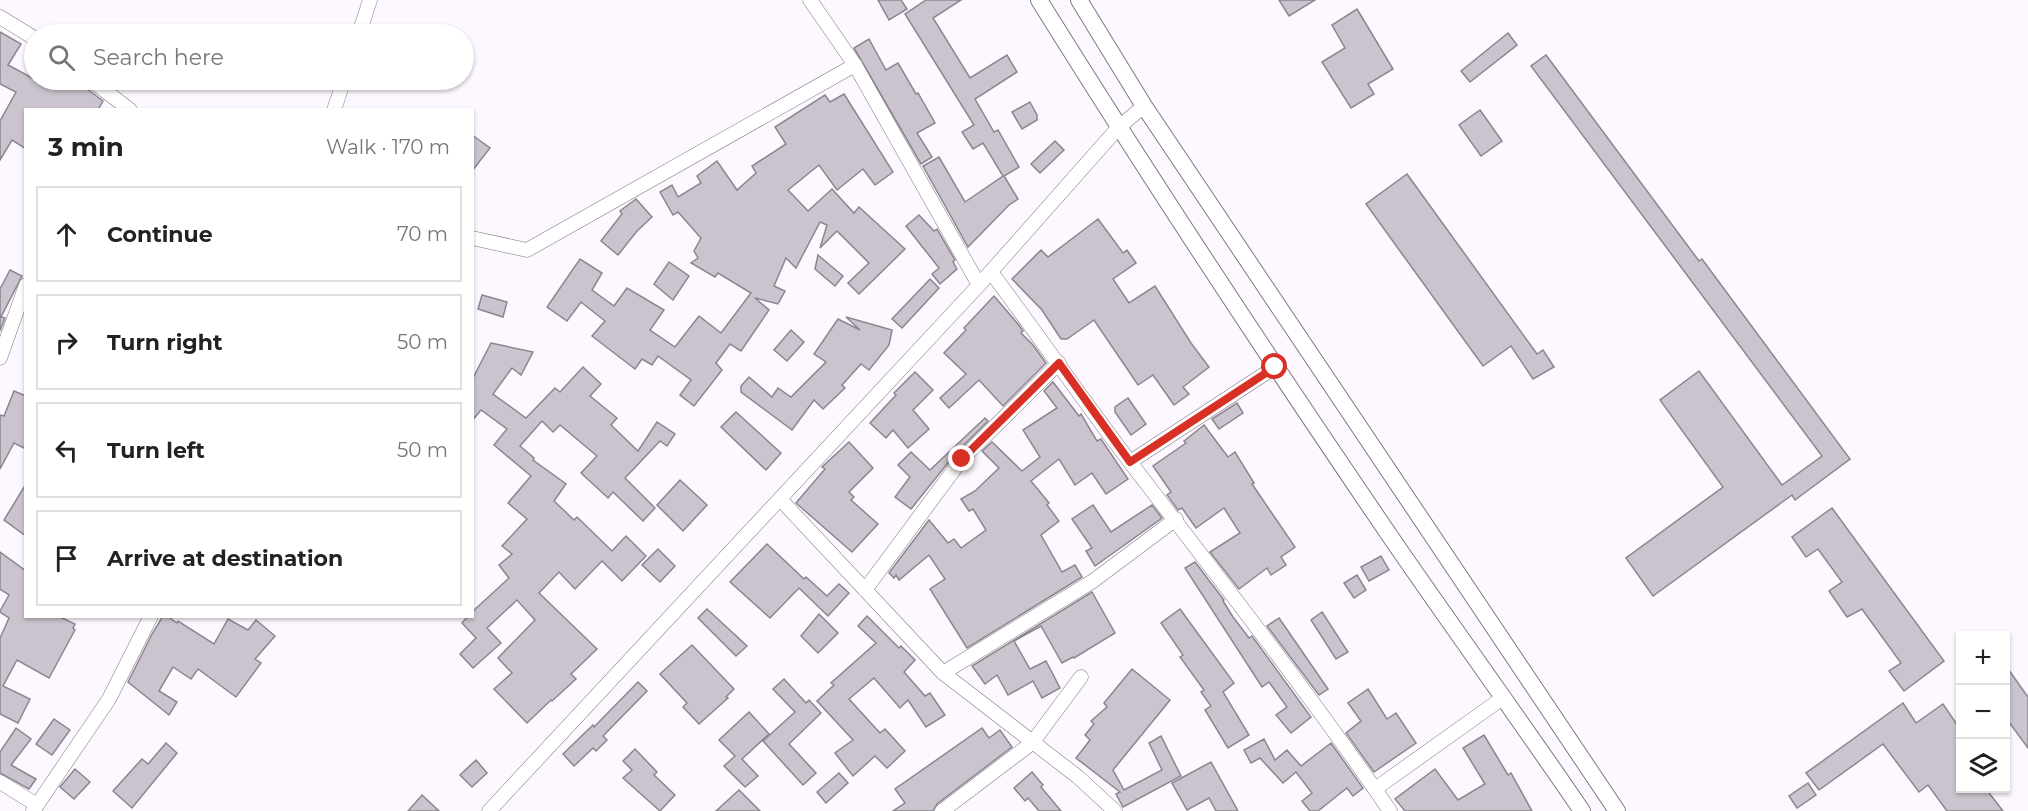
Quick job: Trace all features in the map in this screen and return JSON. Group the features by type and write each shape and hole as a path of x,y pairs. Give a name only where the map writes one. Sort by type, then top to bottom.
{"street":[{"path":"362,24 370,0"},
{"path":"810,0 855,65 979,285"},
{"path":"1039,0 1118,128 1275,367 1582,811"},
{"path":"1079,0 1144,106 1617,811"},
{"path":"0,17 24,32"},
{"path":"474,238 527,250 855,65"},
{"path":"99,90 110,104"},
{"path":"335,108 341,90"},
{"path":"489,811 991,272 1118,128 1144,106"},
{"path":"991,272 1390,811"},
{"path":"0,358 24,291"},
{"path":"865,590 962,459 1059,363"},
{"path":"1130,462 1275,367"},
{"path":"780,499 943,673 1104,799 1115,811"},
{"path":"943,673 1093,581 1176,519"},
{"path":"0,782 35,808 109,699 150,618"},
{"path":"942,811 1032,742 1081,677"},
{"path":"1375,789 1504,697"}],"building":[{"path":"878,0 901,0 907,9 889,20"},
{"path":"926,0 961,0 933,18 970,78 1007,55 1017,72 975,99 994,132 998,130 1019,167 1004,176 1018,199 1009,205 968,247 923,166 939,157 965,202 1003,176 983,143 973,149 962,132 974,125 905,14"},
{"path":"1279,0 1315,0 1289,16"},
{"path":"1357,9 1393,69 1368,84 1374,94 1351,108 1322,62 1345,48 1332,25"},
{"path":"0,32 21,44 8,65 24,74 24,90 88,90 103,101 99,108 24,108 24,148 12,140 0,160 0,121 16,92 0,84"},
{"path":"1508,33 1517,45 1470,82 1461,71"},
{"path":"869,39 886,70 898,63 935,123 917,133 932,157 921,164 854,48"},
{"path":"1546,55 1699,261 1702,259 1850,459 1795,500 1792,495 1653,596 1626,558 1723,487 1660,400 1699,371 1782,485 1822,456 1531,66"},
{"path":"844,94 893,172 875,185 863,169 837,190 819,165 788,190 808,211 832,189 854,213 859,207 905,249 859,294 848,283 869,263 837,231 820,248 827,225 820,222 796,268 786,258 774,286 785,291 778,304 755,298 769,310 741,351 730,344 716,363 722,370 694,406 680,395 691,380 658,356 652,365 642,359 635,369 592,336 605,321 581,302 567,321 547,307 580,259 602,273 592,290 614,306 627,288 664,310 650,330 675,347 699,316 721,333 751,293 718,273 715,277 691,263 698,258 694,251 701,238 678,212 673,215 660,192 672,185 678,197 701,183 697,176 717,161 737,190 756,173 752,166 786,144 775,127 825,95 830,102"},
{"path":"1030,102 1037,115 1037,120 1022,129 1012,112"},
{"path":"1480,110 1502,141 1481,156 1459,125"},
{"path":"474,136 490,148 474,168"},
{"path":"1055,141 1064,150 1040,173 1031,164"},
{"path":"1407,174 1537,354 1543,350 1554,367 1533,379 1511,346 1483,366 1366,204"},
{"path":"636,199 652,217 637,231 618,255 601,241 622,214 620,211"},
{"path":"919,215 934,231 937,229 955,260 953,262 957,269 940,284 932,274 939,268 906,226"},
{"path":"1098,219 1123,253 1127,250 1136,263 1113,279 1129,303 1155,286 1209,367 1183,387 1189,394 1174,405 1153,375 1138,385 1094,320 1067,339 1061,339 1042,310 1012,279 1041,250 1048,257"},
{"path":"818,255 843,276 835,286 815,269"},
{"path":"669,262 689,276 673,300 654,284"},
{"path":"10,270 22,276 1,317 5,318 0,331 0,289"},
{"path":"930,279 939,288 902,328 892,319"},
{"path":"482,295 507,302 503,317 478,309"},
{"path":"994,296 1046,363 1003,406 979,380 949,408 940,398 966,374 944,353"},
{"path":"846,317 892,330 889,345 869,370 861,364 842,385 845,388 823,409 814,400 792,430 741,392 741,386 749,377 772,397 778,388 791,397 826,362 814,354 838,319 860,330"},
{"path":"791,330 804,342 787,361 774,350"},
{"path":"491,343 533,352 521,375 512,368 493,394 526,418 555,388 560,392 583,367 601,384 590,396 617,418 611,425 638,451 657,422 675,434 667,446 660,441 625,478 655,508 643,521 613,492 608,498 581,473 597,456 560,425 553,432 542,421 520,446 534,458 533,460 566,484 554,501 574,520 577,517 612,551 626,536 646,556 622,581 602,561 575,589 559,572 539,593 597,649 571,674 576,679 527,723 494,689 512,673 498,658 535,620 517,600 487,628 501,643 473,668 460,654 476,638 462,623 466,618 474,618 474,610 509,578 499,565 512,554 502,546 527,519 508,503 531,476 494,445 507,429 481,410 474,419 474,376"},
{"path":"915,372 933,390 913,410 929,429 908,448 893,430 886,438 870,423 896,395 894,393"},
{"path":"1053,382 1079,416 1081,414 1097,441 1101,439 1128,479 1106,494 1092,473 1075,485 1059,459 1031,481 1049,503 1047,505 1059,521 1041,535 1062,572 1075,565 1082,577 967,648 930,589 945,579 929,555 899,580 896,575 894,578 889,573 929,520 948,543 954,539 961,548 986,530 973,509 969,511 961,499 975,491 999,468 982,451 992,442 1022,471 1040,457 1023,430 1057,408 1044,391"},
{"path":"14,391 24,395 24,448 14,443 0,469 0,415 4,416"},
{"path":"1128,398 1146,424 1131,435 1115,412 1115,407"},
{"path":"1237,403 1243,413 1219,429 1212,419"},
{"path":"736,412 781,453 766,470 721,427"},
{"path":"985,418 988,421 955,454 911,509 895,497 910,477 898,465 911,452 930,470"},
{"path":"1204,425 1228,457 1235,452 1254,483 1252,484 1295,547 1281,557 1286,565 1271,575 1267,568 1239,589 1210,552 1240,533 1224,508 1196,528 1182,508 1178,510 1167,495 1171,492 1153,466 1186,443 1184,441"},
{"path":"849,442 873,468 849,492 854,497 851,500 878,524 852,552 796,503 825,469 822,467"},
{"path":"680,480 707,505 683,531 657,505"},
{"path":"24,487 24,535 4,520"},
{"path":"1093,505 1111,532 1152,505 1162,518 1095,566 1086,551 1092,548 1072,519"},
{"path":"1832,508 1944,661 1904,691 1889,671 1901,663 1862,609 1847,617 1829,591 1842,582 1818,549 1806,557 1792,537"},
{"path":"767,544 804,579 806,577 827,596 839,584 849,593 828,616 799,588 770,618 730,582"},
{"path":"658,549 675,566 660,582 642,565"},
{"path":"0,552 24,570 24,618 62,618 75,624 73,628 75,630 49,678 17,660 3,686 30,699 18,723 0,714 0,638 9,618 0,611 9,595 0,589"},
{"path":"1381,556 1389,570 1369,581 1361,567"},
{"path":"1195,562 1224,600 1233,617 1249,638 1252,636 1311,717 1291,733 1276,715 1287,707 1269,682 1262,687 1185,568"},
{"path":"1357,575 1366,590 1354,598 1344,583"},
{"path":"1092,592 1115,633 1062,663 1041,626 1014,641 1030,669 1046,661 1060,688 1042,698 1033,681 1008,695 997,675 985,684 972,666"},
{"path":"707,609 747,646 736,656 698,618"},
{"path":"1180,609 1234,683 1223,692 1249,735 1228,748 1205,710 1211,706 1201,692 1204,690 1180,657 1183,655 1161,623"},
{"path":"1322,612 1348,652 1336,659 1311,620"},
{"path":"819,614 838,633 818,653 801,636"},
{"path":"867,616 899,648 901,646 915,660 904,672 925,696 930,693 945,715 926,727 908,700 900,708 874,678 849,699 880,733 885,729 905,751 887,768 875,756 853,776 835,753 853,740 817,701 834,685 831,683 876,643 858,626"},
{"path":"162,618 170,618 214,644 228,619 248,630 256,620 275,636 255,659 261,663 236,697 198,669 191,679 173,667 159,691 177,702 169,715 128,682"},
{"path":"1279,618 1328,689 1319,695 1267,626"},
{"path":"692,645 734,689 726,697 728,698 699,724 683,707 687,703 660,674"},
{"path":"1132,669 1170,700 1113,770 1124,790 1162,770 1149,743 1161,736 1181,776 1123,807 1116,794 1120,792 1076,758 1090,740 1085,735 1094,724 1091,721 1107,707 1104,703"},
{"path":"2010,672 2028,697 2028,748 2010,723"},
{"path":"784,679 806,703 809,700 821,713 789,744 816,773 803,785 763,741 795,712 773,689"},
{"path":"638,682 647,691 603,736 607,740 596,751 593,748 574,766 563,754 593,725 594,727"},
{"path":"1368,689 1387,719 1396,713 1416,743 1374,772 1346,733 1361,721 1348,703"},
{"path":"1903,703 1916,723 1943,704 1956,723 1956,793 1989,793 2003,811 1947,811 1928,785 1919,792 1883,744 1819,790 1806,773"},
{"path":"749,712 769,734 742,759 758,776 745,787 724,766 735,756 719,740"},
{"path":"54,719 70,730 52,755 36,744"},
{"path":"16,728 31,739 11,765 36,779 29,789 0,773 0,752"},
{"path":"982,728 989,738 1000,730 1012,747 937,804 933,811 893,811 905,803 895,789"},
{"path":"1484,735 1508,775 1511,773 1532,811 1405,811 1395,799 1435,769 1458,800 1485,784 1463,748"},
{"path":"1264,739 1275,760 1287,750 1301,766 1331,743 1363,788 1353,796 1347,788 1318,811 1310,811 1302,801 1312,793 1296,772 1283,783 1260,758 1251,763 1244,750"},
{"path":"166,743 177,753 132,808 113,791 142,759 148,764"},
{"path":"635,749 657,772 654,775 675,795 660,811 623,778 632,770 623,761"},
{"path":"476,760 487,773 472,787 460,775"},
{"path":"1211,762 1238,811 1216,811 1209,798 1187,810 1172,783"},
{"path":"75,769 90,782 74,799 60,787"},
{"path":"1032,772 1061,811 1039,811 1028,798 1025,801 1014,788"},
{"path":"839,773 848,783 826,803 817,792"},
{"path":"1808,783 1816,795 1797,808 1789,796"},
{"path":"739,790 760,811 716,811"},
{"path":"422,795 439,811 408,811"}],"route":[{"path":"962,459 1059,363 1130,462 1275,367"}]}
